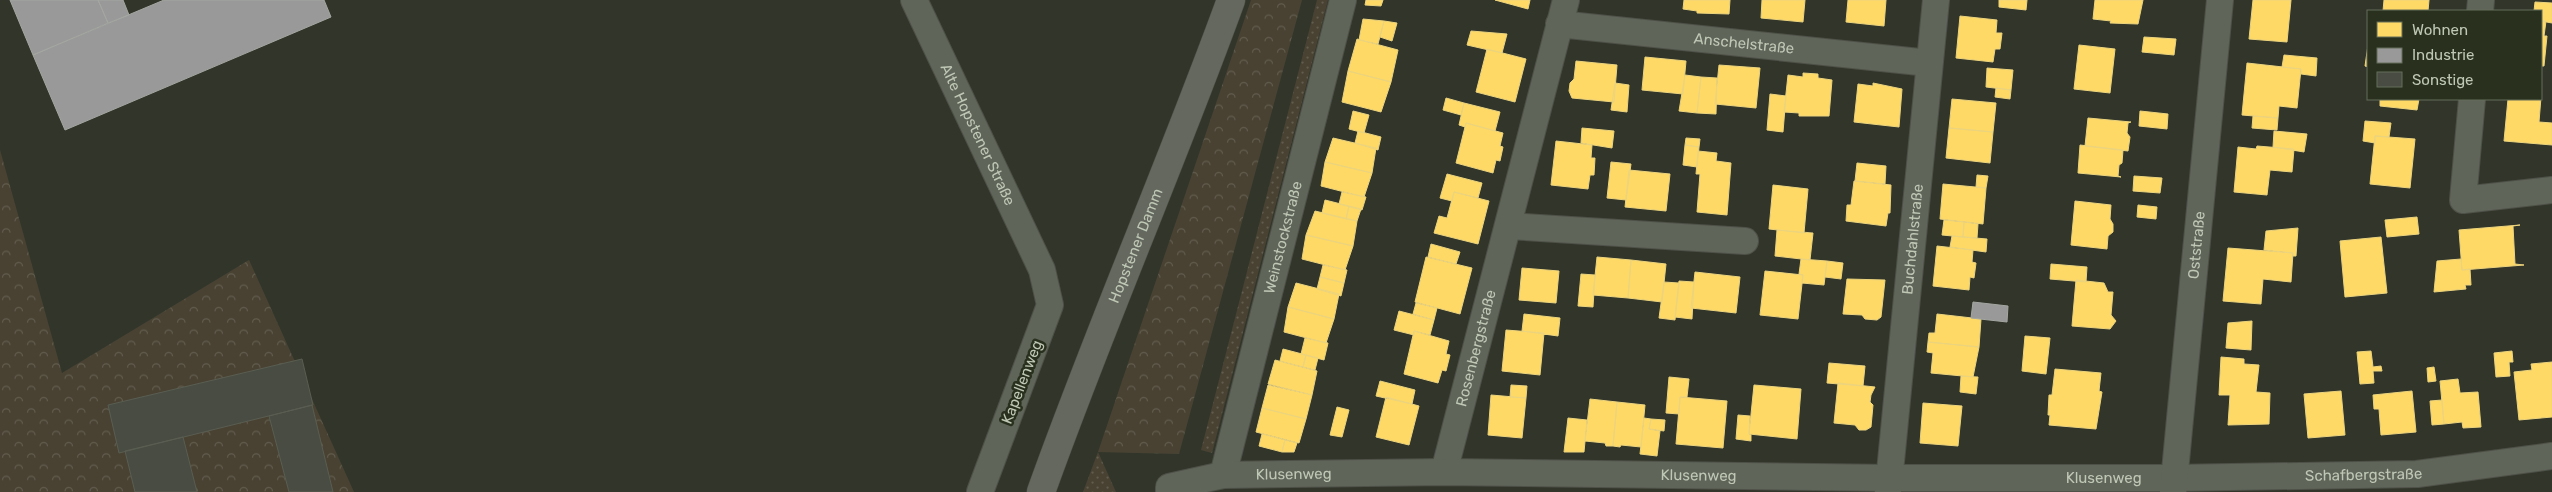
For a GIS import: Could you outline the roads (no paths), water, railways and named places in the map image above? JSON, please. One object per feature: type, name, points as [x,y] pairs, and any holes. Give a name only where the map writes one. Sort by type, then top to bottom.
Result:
[{"type":"main road","name":"Hopstener Damm","points":[[1040,492],[1072,404],[1198,93],[1231,0]]},
{"type":"street","name":"Alte Hopstener Straße","points":[[914,0],[1042,270]]},
{"type":"street","name":"Weinstockstraße","points":[[1224,475],[1343,0]]},
{"type":"street","name":"Buchdahlstraße","points":[[1888,485],[1936,0]]},
{"type":"street","name":"Oststraße","points":[[2173,485],[2220,0]]},
{"type":"street","name":"Anschelstraße","points":[[1563,12],[1929,63]]},
{"type":"street","name":"Rosenbergstraße","points":[[1444,472],[1563,12]]},
{"type":"street","points":[[2472,100],[2462,200],[2552,190]]},
{"type":"street","points":[[1509,226],[1745,241]]},
{"type":"street","name":"Kapellenweg","points":[[980,492],[1050,305],[1042,270]]},
{"type":"street","name":"Schafbergstraße","points":[[2173,485],[2417,474],[2552,456]]},
{"type":"street","name":"Klusenweg","points":[[1169,492],[1169,487],[1224,475],[1444,472],[1888,485],[2173,485]]}]
